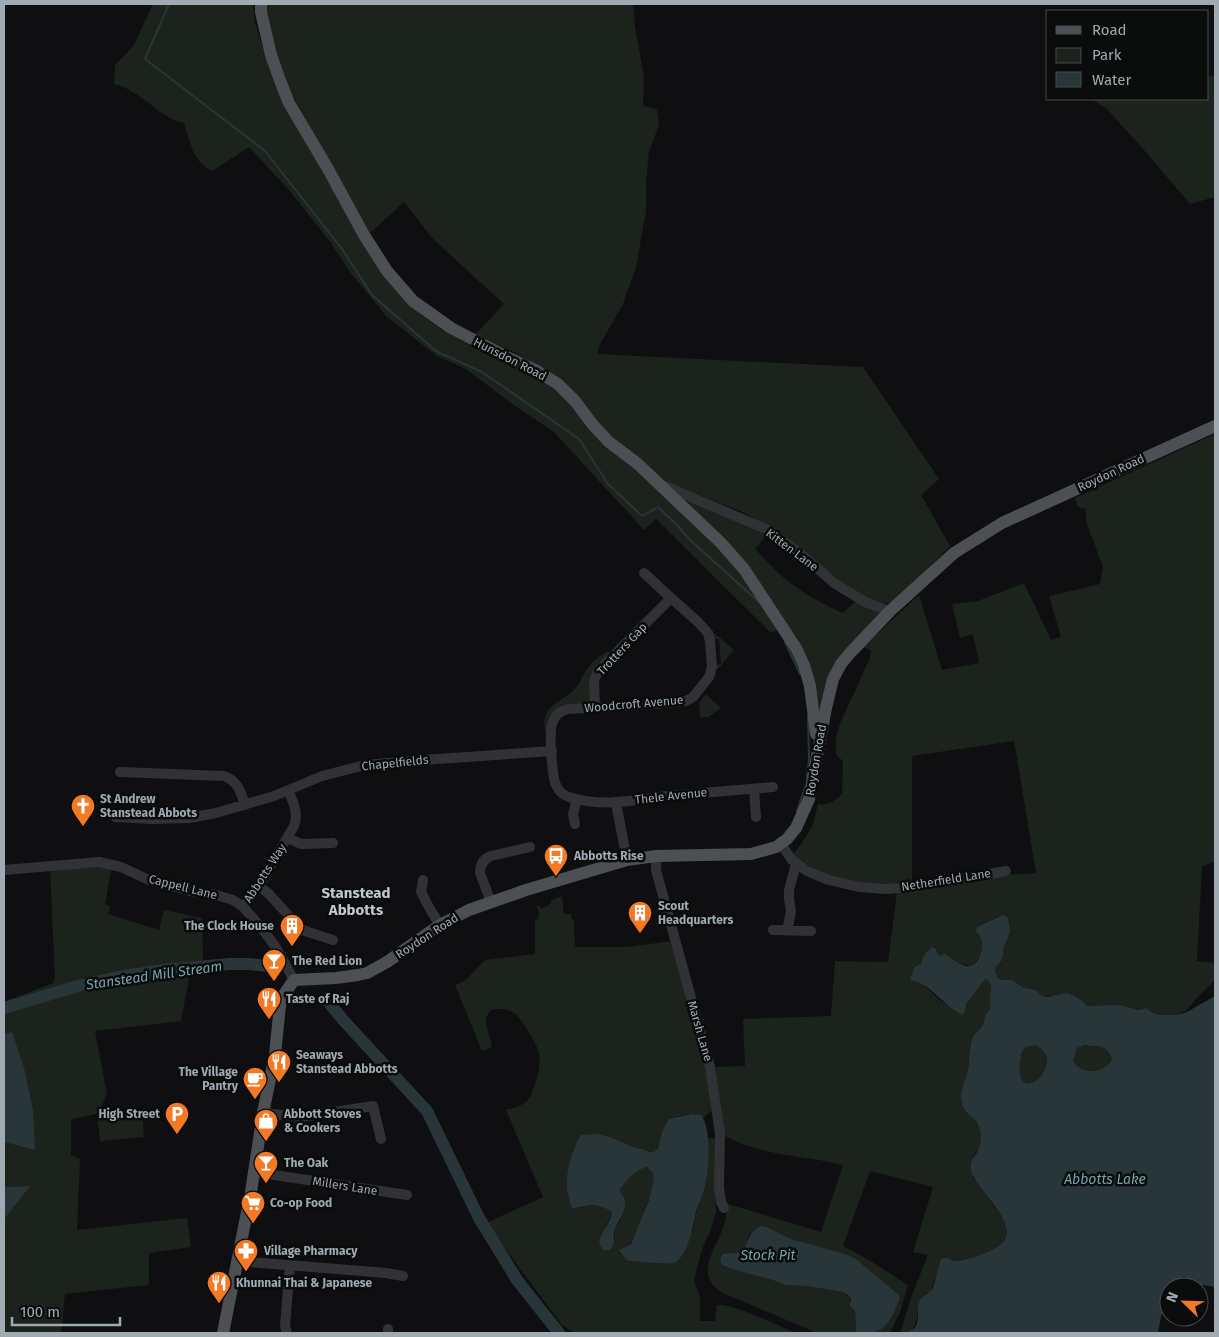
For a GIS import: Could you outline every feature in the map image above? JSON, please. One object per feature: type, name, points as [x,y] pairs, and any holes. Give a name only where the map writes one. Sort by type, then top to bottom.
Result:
[{"type":"main road","name":"Hunsdon Road","points":[[261,4],[261,12],[271,54],[289,103],[364,235],[387,271],[413,301],[451,328],[511,359],[537,370],[558,384],[575,401],[609,442],[638,464],[721,543],[744,569],[796,648],[804,665],[810,686],[815,715],[816,736],[819,744]]},
{"type":"main road","name":"Roydon Road","points":[[294,980],[358,976],[367,973],[387,962],[440,925],[469,910],[627,860],[656,856],[751,854],[770,850],[782,844],[796,828],[806,810],[812,789],[831,685],[837,671],[851,652],[890,611],[954,553],[1002,523],[1215,426]]},
{"type":"main road","points":[[223,1333],[238,1261],[263,1113],[275,1055],[281,1000],[294,980]]},
{"type":"street","name":"Kitten Lane","points":[[660,485],[768,530],[801,554],[834,583],[865,602],[890,611]]},
{"type":"street","name":"Woodcroft Avenue","points":[[616,803],[599,803],[565,796],[556,787],[551,728],[554,720],[559,714],[568,709],[686,701],[693,697],[704,685],[711,674],[712,667],[708,633],[644,573]]},
{"type":"street","name":"Trotters Gap","points":[[595,708],[594,681],[598,671],[670,598]]},
{"type":"street","name":"Chapelfields","points":[[115,817],[189,818],[216,813],[288,790],[322,776],[365,765],[552,751]]},
{"type":"street","points":[[120,772],[224,776],[236,783],[245,805]]},
{"type":"street","name":"Thele Avenue","points":[[627,860],[616,803],[773,787]]},
{"type":"street","points":[[754,789],[756,817]]},
{"type":"street","name":"Abbotts Way","points":[[243,907],[259,886],[294,826],[296,808],[288,790]]},
{"type":"street","points":[[575,824],[573,814],[577,799]]},
{"type":"street","name":"Abbotts Way","points":[[288,838],[301,844],[333,843]]},
{"type":"street","name":"Netherfield Lane","points":[[782,844],[788,856],[807,871],[845,885],[874,889],[912,887],[1006,871]]},
{"type":"street","points":[[491,902],[480,873],[482,862],[490,856],[530,847]]},
{"type":"street","name":"Marsh Lane","points":[[656,856],[656,870],[710,1067],[720,1133],[719,1187],[721,1202],[724,1208]]},
{"type":"street","name":"Cappell Lane","points":[[4,870],[99,862],[121,867],[149,880],[233,900],[243,907],[260,926],[275,946],[294,980]]},
{"type":"street","points":[[787,930],[791,911],[789,890],[796,864]]},
{"type":"street","points":[[423,880],[421,892],[440,925]]},
{"type":"street","points":[[259,886],[302,929],[334,940]]},
{"type":"street","points":[[773,930],[811,931]]},
{"type":"street","points":[[263,1113],[302,1118],[373,1106],[381,1139]]},
{"type":"street","name":"Millers Lane","points":[[254,1172],[407,1195]]},
{"type":"street","points":[[238,1261],[403,1276]]},
{"type":"street","points":[[287,1333],[285,1326],[290,1266]]},
{"type":"green space","points":[[153,4],[253,4],[255,23],[272,75],[419,313],[442,330],[546,382],[562,394],[742,572],[777,630],[771,633],[656,519],[644,530],[554,432],[515,406],[466,369],[437,356],[386,316],[350,272],[331,243],[289,190],[249,147],[212,171],[196,157],[184,123],[172,119],[138,95],[114,84],[115,65],[134,45]]},
{"type":"green space","points":[[265,4],[633,4],[644,77],[643,106],[657,109],[659,125],[649,152],[646,211],[636,267],[623,304],[599,346],[598,354],[863,367],[939,479],[921,495],[950,546],[895,602],[886,603],[868,599],[848,589],[774,530],[745,513],[666,482],[655,475],[602,430],[577,395],[565,382],[514,352],[475,335],[504,304],[433,239],[404,202],[368,235],[291,92],[274,48]]},
{"type":"green space","points":[[1215,75],[1215,197],[1190,204],[1106,108],[1093,100],[1209,100],[1209,76]]},
{"type":"green space","points":[[1215,434],[1215,861],[1202,867],[1197,961],[1215,963],[1215,980],[1186,1011],[1171,1015],[1159,1015],[1146,1009],[1138,1010],[1120,1005],[1092,1007],[1052,996],[1042,996],[1032,989],[1022,987],[1013,980],[998,978],[995,971],[996,967],[1002,960],[1004,947],[1010,932],[1008,917],[1003,915],[977,927],[982,950],[979,958],[971,966],[959,963],[947,955],[938,955],[935,947],[926,952],[924,959],[918,966],[916,981],[925,986],[944,1003],[965,1006],[985,979],[991,982],[991,1006],[986,1014],[983,1026],[970,1046],[967,1075],[961,1094],[961,1103],[965,1112],[972,1116],[979,1125],[981,1140],[980,1146],[973,1157],[973,1177],[1003,1218],[1006,1225],[1006,1237],[1001,1244],[989,1252],[976,1257],[951,1261],[934,1280],[931,1291],[921,1299],[913,1329],[906,1333],[900,1333],[912,1295],[928,1255],[913,1252],[933,1187],[870,1171],[843,1246],[908,1285],[900,1312],[890,1333],[871,1333],[883,1328],[888,1322],[900,1298],[898,1294],[856,1259],[791,1239],[767,1227],[762,1226],[749,1235],[744,1250],[728,1253],[770,1279],[786,1285],[807,1286],[843,1292],[849,1298],[855,1311],[856,1333],[817,1333],[723,1293],[713,1285],[708,1276],[708,1266],[724,1226],[725,1203],[821,1232],[843,1165],[753,1148],[725,1136],[715,1067],[745,1066],[743,1019],[831,1016],[835,961],[888,962],[897,892],[1006,875],[1036,873],[1011,722],[1014,741],[912,756],[912,881],[877,885],[857,883],[816,870],[799,860],[794,854],[812,828],[818,804],[828,804],[842,794],[843,761],[836,755],[836,739],[839,726],[869,660],[871,652],[863,647],[919,595],[942,670],[979,663],[973,634],[960,638],[952,604],[978,601],[1024,583],[1051,640],[1061,637],[1049,596],[1100,584],[1103,567],[1086,522],[1086,509],[1078,507],[1075,498]]},
{"type":"green space","points":[[675,493],[767,535],[755,549],[777,572],[816,600],[843,613],[856,601],[885,611],[854,642],[820,720],[815,683],[809,660],[797,638],[773,606]]},
{"type":"green space","points":[[714,633],[734,650],[717,670],[716,665],[721,664],[719,639],[714,639]]},
{"type":"green space","points":[[608,651],[610,654],[588,705],[567,707],[547,736],[544,722],[548,710],[572,692],[591,664]]},
{"type":"green space","points":[[706,694],[721,708],[708,717],[700,717],[699,703]]},
{"type":"green space","points":[[96,867],[111,870],[105,904],[110,906],[108,914],[159,930],[164,910],[202,918],[203,959],[189,978],[181,1021],[95,1031],[107,1094],[98,1114],[142,1111],[144,1137],[100,1141],[97,1114],[71,1119],[71,1155],[80,1159],[77,1230],[187,1218],[191,1247],[149,1253],[149,1285],[65,1294],[61,1333],[4,1333],[4,1219],[29,1186],[4,1187],[4,1142],[35,1150],[12,1032],[4,1034],[4,1002],[53,983],[55,978],[50,869]]},
{"type":"green space","points":[[562,896],[564,914],[571,914],[572,920],[574,919],[575,947],[626,947],[673,941],[708,1078],[713,1106],[711,1111],[703,1118],[694,1114],[676,1117],[658,1149],[653,1152],[636,1148],[612,1138],[574,1147],[567,1184],[572,1209],[596,1205],[612,1212],[605,1226],[614,1241],[615,1229],[621,1219],[623,1195],[620,1189],[637,1170],[641,1168],[650,1169],[654,1173],[654,1178],[644,1213],[630,1244],[620,1250],[628,1261],[667,1264],[693,1229],[707,1176],[708,1138],[717,1138],[716,1212],[702,1249],[694,1280],[700,1297],[700,1321],[715,1321],[717,1305],[724,1305],[744,1311],[796,1333],[575,1333],[562,1325],[486,1223],[543,1197],[506,1110],[519,1106],[529,1098],[538,1074],[540,1056],[535,1043],[521,1020],[509,1010],[503,1009],[494,1009],[488,1014],[486,1023],[492,1046],[482,1051],[455,985],[466,980],[485,960],[535,954],[535,920],[539,919],[538,916],[540,915],[537,906],[539,905],[541,909],[551,904],[550,901]]},
{"type":"green space","points":[[1036,1045],[1047,1056],[1046,1065],[1038,1079],[1028,1083],[1022,1080],[1021,1077],[1021,1055],[1025,1048]]},
{"type":"green space","points":[[1085,1045],[1105,1048],[1112,1059],[1109,1064],[1104,1068],[1093,1071],[1081,1069],[1077,1066],[1073,1061],[1077,1048]]},
{"type":"water","name":"Abbotts Lake","points":[[1003,915],[1008,917],[1010,932],[1004,947],[1002,960],[996,967],[995,971],[998,978],[1013,980],[1022,987],[1036,990],[1042,996],[1048,997],[1067,993],[1075,996],[1088,1006],[1120,1005],[1138,1010],[1146,1008],[1159,1015],[1176,1015],[1185,1013],[1215,996],[1215,1287],[1209,1286],[1209,1277],[1159,1277],[1158,1333],[906,1333],[917,1324],[919,1302],[933,1288],[941,1259],[948,1258],[953,1261],[976,1257],[986,1253],[997,1247],[1005,1239],[1007,1230],[1004,1220],[975,1179],[971,1170],[981,1138],[977,1122],[963,1108],[961,1096],[968,1070],[972,1040],[983,1025],[985,1015],[990,1008],[991,985],[985,979],[966,1004],[963,1015],[950,1007],[931,990],[918,982],[910,980],[914,968],[921,963],[926,952],[933,947],[940,956],[945,954],[966,966],[977,962],[981,954],[982,942],[976,931],[977,927]],"holes":[[[1036,1045],[1047,1056],[1045,1069],[1038,1079],[1031,1083],[1025,1082],[1021,1077],[1021,1055],[1025,1048]],[[1085,1045],[1105,1048],[1112,1059],[1104,1068],[1093,1071],[1081,1069],[1073,1061],[1077,1048]]]},
{"type":"water","points":[[12,1032],[24,1068],[33,1110],[35,1150],[4,1142],[4,1034]]},
{"type":"water","points":[[691,1114],[701,1115],[704,1121],[709,1151],[704,1190],[683,1254],[674,1263],[659,1263],[628,1261],[619,1250],[631,1244],[649,1200],[654,1179],[653,1173],[647,1167],[635,1173],[620,1189],[625,1201],[624,1210],[614,1231],[614,1242],[611,1249],[603,1250],[599,1243],[612,1212],[592,1205],[572,1209],[568,1194],[567,1179],[569,1166],[575,1146],[581,1135],[598,1134],[653,1152],[658,1149],[662,1132],[669,1119]]},
{"type":"water","points":[[30,1186],[5,1218],[4,1219],[4,1187]]},
{"type":"water","name":"Stock Pit","points":[[761,1226],[791,1239],[845,1254],[856,1259],[898,1294],[900,1298],[886,1326],[871,1333],[856,1333],[855,1311],[850,1306],[851,1299],[843,1292],[807,1286],[786,1285],[722,1265],[721,1257],[723,1254],[744,1250],[752,1233]]},
{"type":"waterway","points":[[169,4],[145,59],[265,151],[342,249],[372,295],[436,351],[482,372],[579,439],[608,484],[642,516],[658,507],[689,539],[759,602]]},
{"type":"waterway","points":[[785,642],[800,674]]},
{"type":"waterway","points":[[807,777],[809,759],[808,717]]},
{"type":"waterway","points":[[797,811],[805,787]]},
{"type":"waterway","name":"Stanstead Mill Stream","points":[[4,1008],[78,986],[118,977],[164,970],[230,964],[277,967]]},
{"type":"waterway","points":[[326,999],[427,1111],[479,1218],[517,1280],[559,1333]]},
{"type":"place","name":"St Andrew Stanstead Abbots","points":[[83,827]]},
{"type":"place","name":"Abbotts Rise","points":[[556,877]]},
{"type":"place","name":"Scout Headquarters","points":[[640,934]]},
{"type":"place","name":"The Clock House","points":[[292,947]]},
{"type":"place","name":"The Red Lion","points":[[274,982]]},
{"type":"place","name":"Taste of Raj","points":[[269,1020]]},
{"type":"place","name":"Seaways Stanstead Abbotts","points":[[279,1083]]},
{"type":"place","name":"The Village Pantry","points":[[255,1100]]},
{"type":"place","name":"High Street","points":[[177,1135]]},
{"type":"place","name":"Abbott Stoves & Cookers","points":[[266,1142]]},
{"type":"place","name":"The Oak","points":[[266,1184]]},
{"type":"place","name":"Co-op Food","points":[[253,1224]]},
{"type":"place","name":"Village Pharmacy","points":[[246,1272]]},
{"type":"place","name":"Khunnai Thai & Japanese","points":[[219,1304]]},
{"type":"district","name":"Stanstead Abbotts","points":[[356,902]]}]
